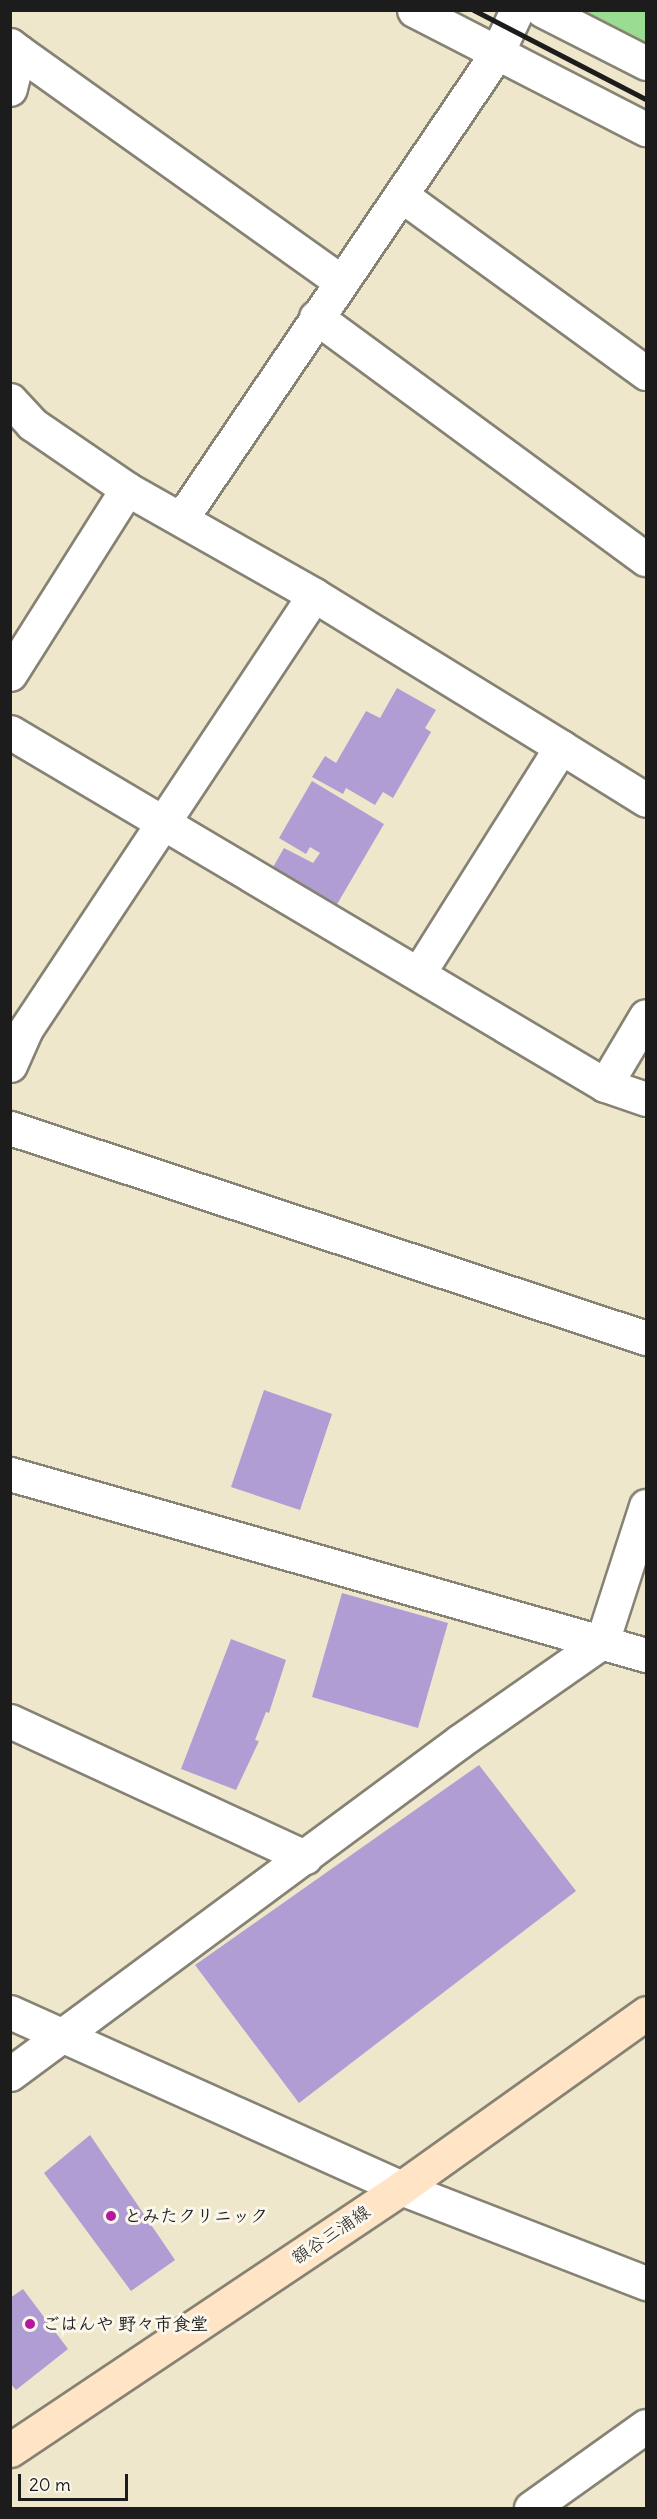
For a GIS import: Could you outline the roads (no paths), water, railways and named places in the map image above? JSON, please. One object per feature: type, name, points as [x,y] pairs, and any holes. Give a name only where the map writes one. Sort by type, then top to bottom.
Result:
[{"type":"main road","name":"額谷三浦線","points":[[10,2450],[401,2188],[646,2013]]},
{"type":"street","points":[[414,10],[646,129]]},
{"type":"street","points":[[181,519],[340,281],[497,53],[517,10]]},
{"type":"street","points":[[542,10],[646,63]]},
{"type":"street","points":[[10,89],[15,49],[340,281]]},
{"type":"street","points":[[401,195],[646,373]]},
{"type":"street","points":[[316,317],[646,559]]},
{"type":"street","points":[[10,400],[32,424],[127,489],[314,595],[646,800]]},
{"type":"street","points":[[10,674],[127,489]]},
{"type":"street","points":[[10,1065],[26,1029],[166,824],[314,595]]},
{"type":"street","points":[[10,732],[605,1085],[646,1099]]},
{"type":"street","points":[[418,974],[561,747]]},
{"type":"street","points":[[605,1085],[646,1016]]},
{"type":"street","points":[[10,1128],[646,1338]]},
{"type":"street","points":[[10,1474],[646,1654]]},
{"type":"street","points":[[10,2074],[602,1642],[646,1506]]},
{"type":"street","points":[[10,1721],[305,1857]]},
{"type":"street","points":[[10,2012],[401,2188],[646,2283]]},
{"type":"street","points":[[531,2508],[646,2426]]},
{"type":"railway","points":[[474,10],[646,99]]},
{"type":"place","name":"とみたクリニック","points":[[111,2216]]},
{"type":"place","name":"ごはんや 野々市食堂","points":[[30,2324]]}]
